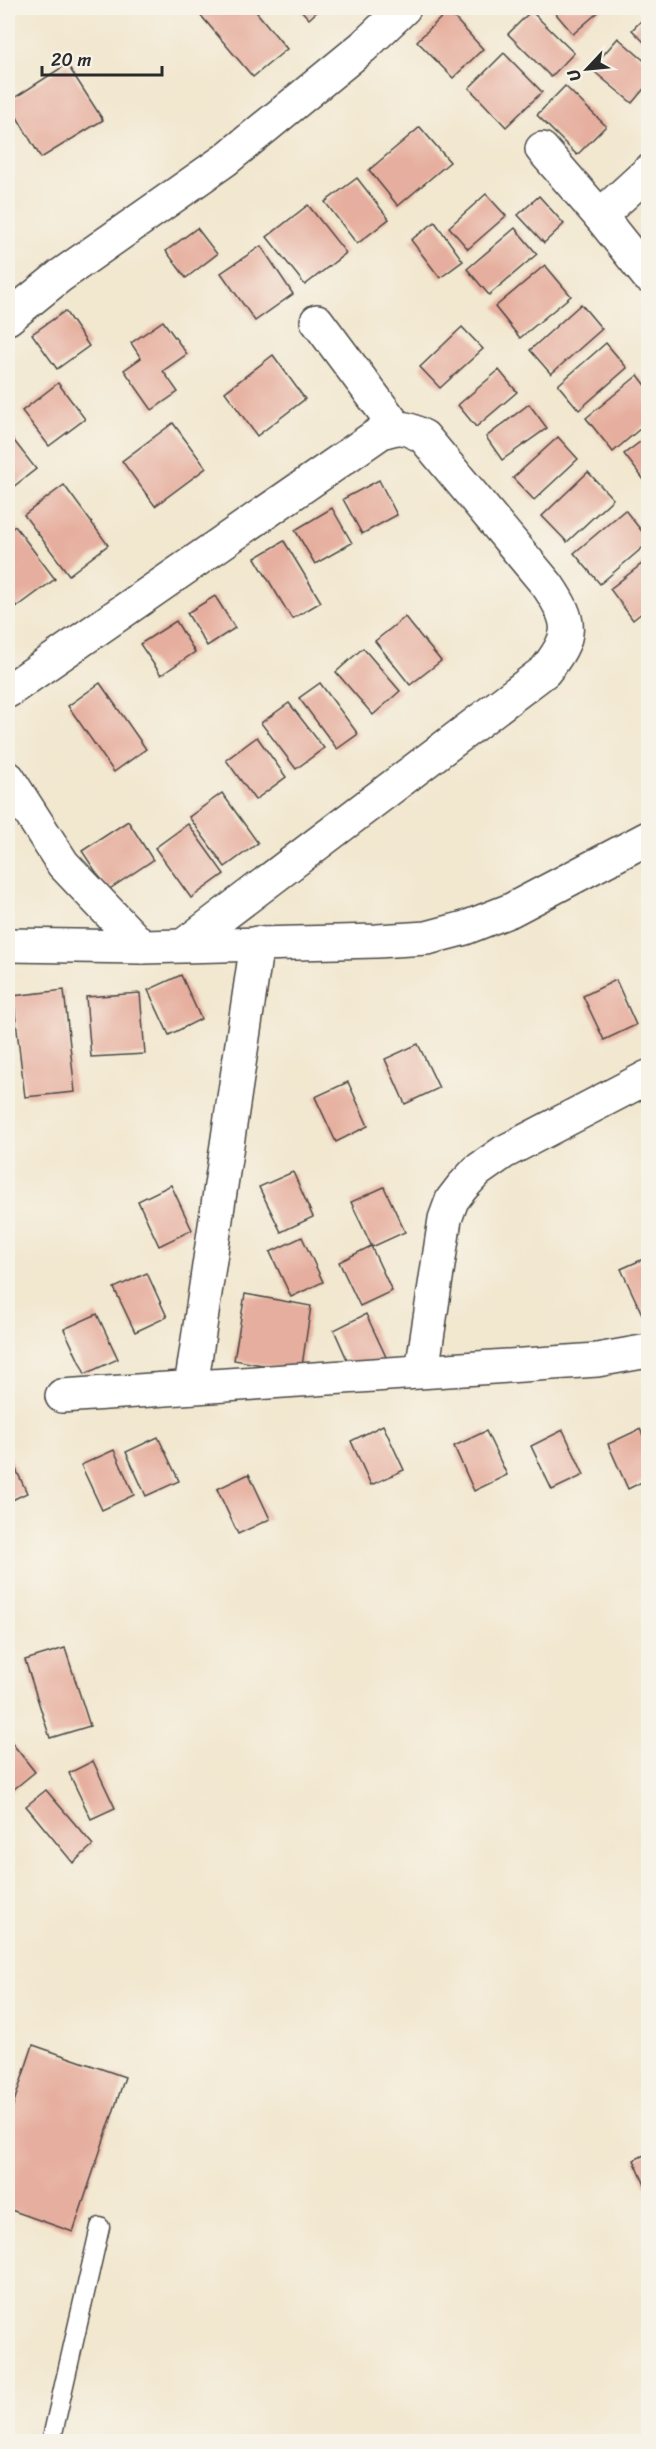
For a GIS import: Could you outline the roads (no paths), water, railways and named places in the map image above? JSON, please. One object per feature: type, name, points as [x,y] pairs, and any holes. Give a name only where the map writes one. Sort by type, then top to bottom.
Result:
[{"type":"street","points":[[8,318],[60,276],[225,160],[363,47],[404,8]]},
{"type":"street","points":[[542,149],[648,276]]},
{"type":"street","points":[[600,216],[647,172]]},
{"type":"street","points":[[317,321],[396,427]]},
{"type":"street","points":[[8,691],[380,433],[396,427],[410,429],[424,437],[548,586],[562,608],[568,628],[561,651],[545,671],[184,945]]},
{"type":"street","points":[[8,778],[63,864],[142,947]]},
{"type":"street","points":[[8,945],[142,947],[417,938],[465,928],[511,910],[648,838]]},
{"type":"street","points":[[191,1387],[257,943]]},
{"type":"street","points":[[422,1371],[445,1219],[452,1200],[462,1186],[477,1171],[504,1152],[648,1077]]},
{"type":"street","points":[[62,1396],[597,1360],[648,1351]]},
{"type":"lane","points":[[51,2442],[100,2227]]}]
